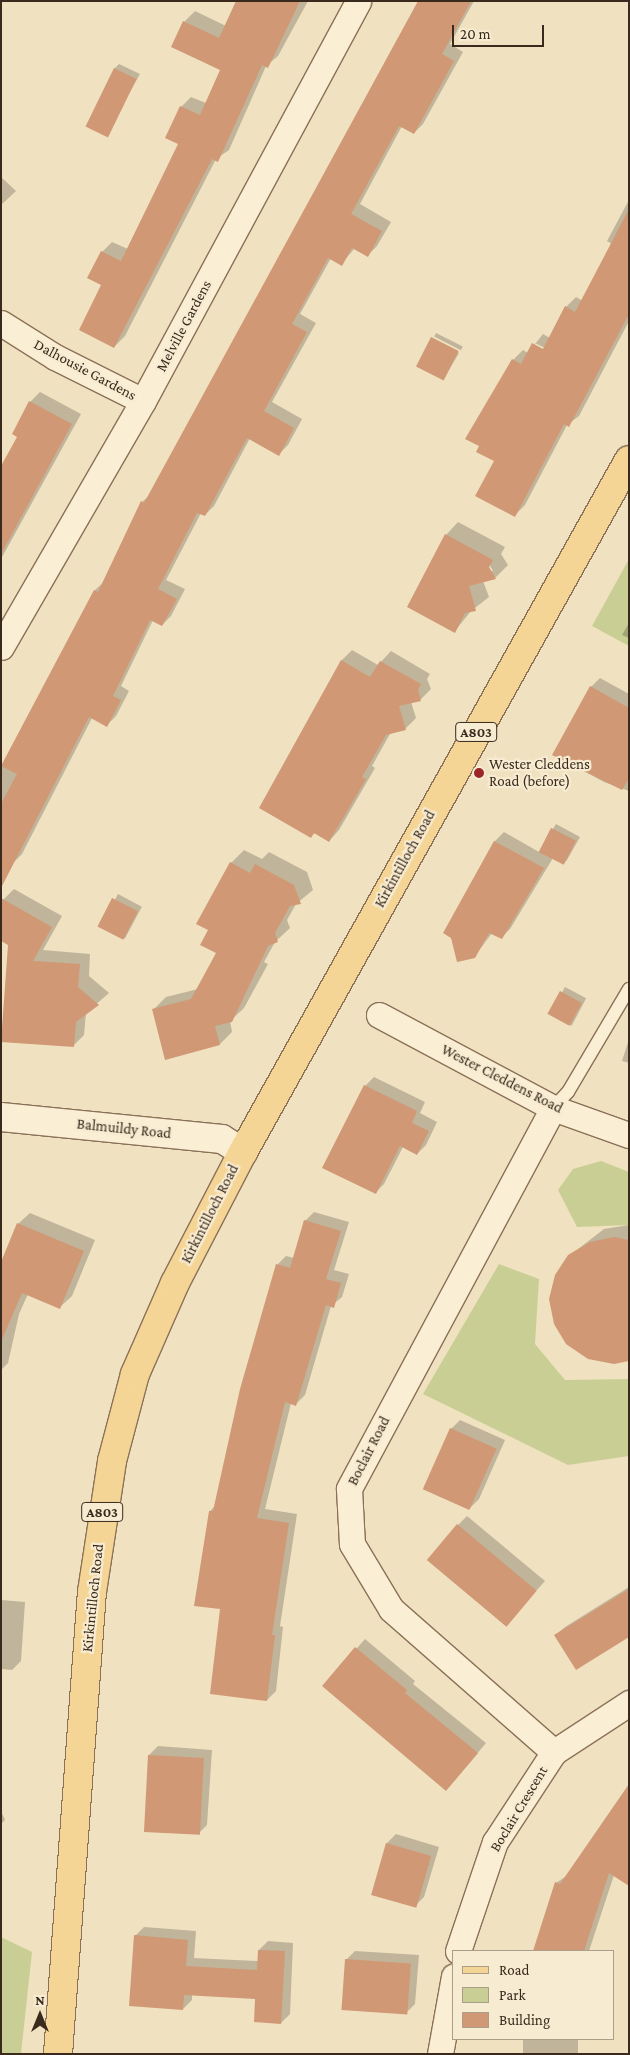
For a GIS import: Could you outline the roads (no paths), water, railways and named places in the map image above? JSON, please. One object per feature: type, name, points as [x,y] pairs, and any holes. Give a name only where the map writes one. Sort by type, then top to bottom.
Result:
[{"type":"main road","name":"Kirkintilloch Road","points":[[58,2054],[84,1677],[96,1565],[112,1461],[135,1374],[175,1283],[243,1152],[626,472]]},
{"type":"street","name":"Melville Gardens","points":[[1,647],[144,401],[358,1]]},
{"type":"street","name":"Dalhousie Gardens","points":[[1,323],[54,357],[144,401]]},
{"type":"street","name":"Wester Cleddens Road","points":[[379,1016],[553,1108],[629,1135]]},
{"type":"street","name":"Boclair Road","points":[[553,1108],[349,1489],[352,1544],[391,1609],[554,1752]]},
{"type":"street","name":"Balmuildy Road","points":[[1,1117],[222,1139],[243,1152]]},
{"type":"street","name":"Boclair Crescent","points":[[458,1950],[495,1842],[554,1752],[629,1703]]},
{"type":"street","points":[[440,2054],[452,1987]]},
{"type":"lane","points":[[553,1108],[568,1092],[629,988]]},
{"type":"place","name":"Wester Cleddens Road (before)","points":[[479,773]]}]
